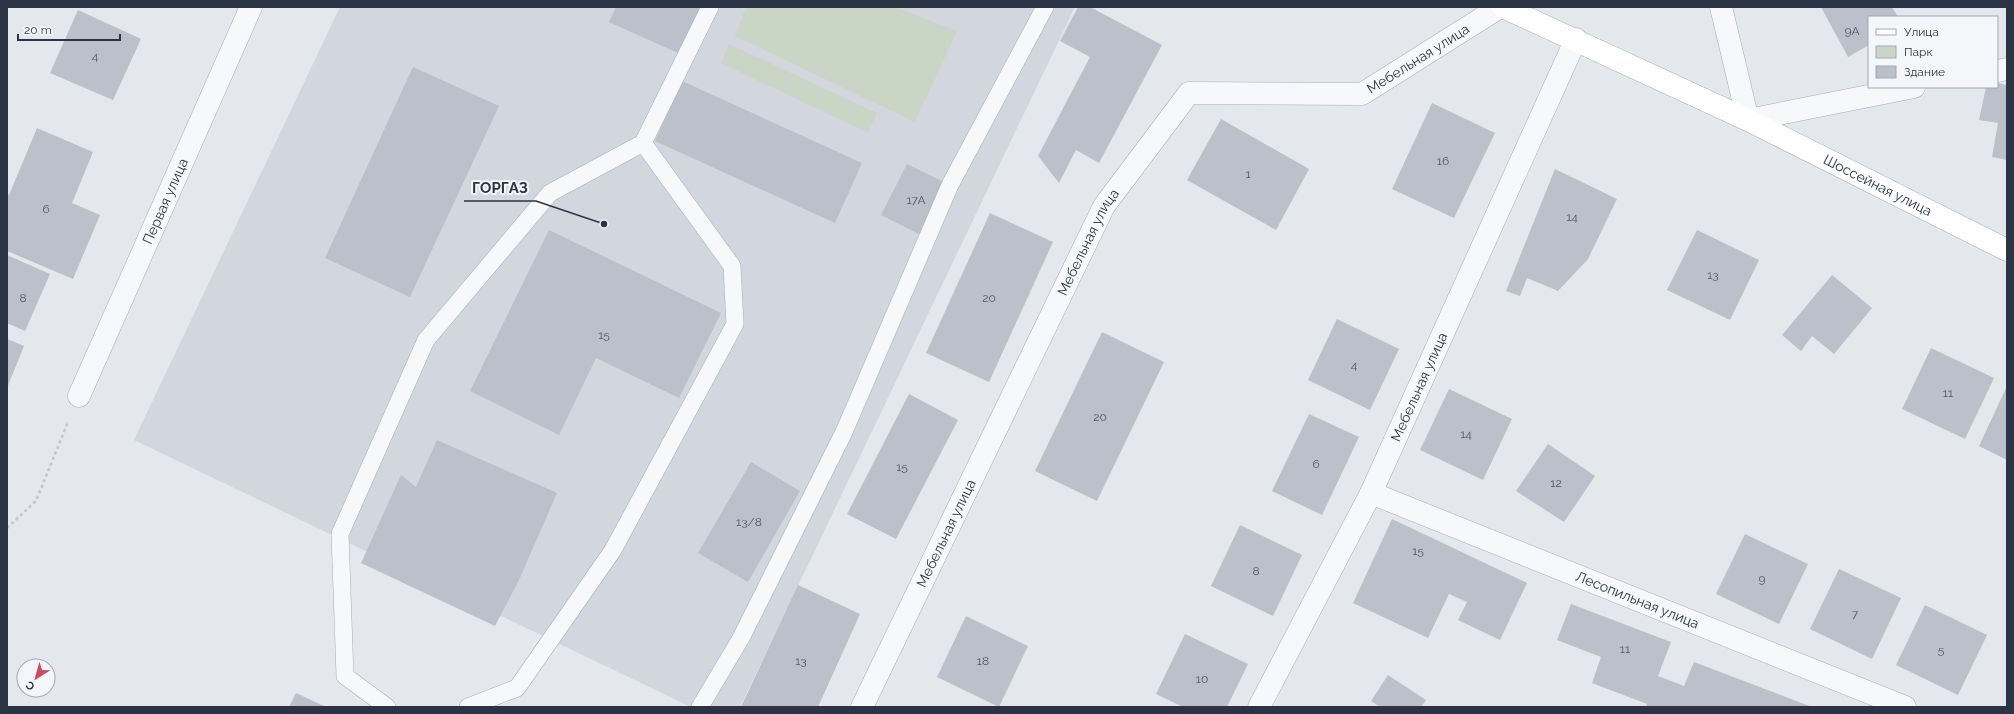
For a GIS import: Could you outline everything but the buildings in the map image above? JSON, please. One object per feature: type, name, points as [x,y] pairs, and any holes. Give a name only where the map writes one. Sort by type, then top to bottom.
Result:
[{"type":"main road","name":"Шоссейная улица","points":[[1503,7],[1576,39],[1748,120],[2007,250]]},
{"type":"street","name":"Первая улица","points":[[79,396],[251,7]]},
{"type":"street","name":"Мебельная улица","points":[[862,707],[1104,206],[1189,93],[1362,94],[1500,7]]},
{"type":"street","points":[[1721,7],[1748,120],[1909,88]]},
{"type":"street","name":"Мебельная улица","points":[[1259,707],[1371,493],[1576,39]]},
{"type":"street","name":"Лесопильная улица","points":[[1371,493],[1905,707]]},
{"type":"lane","points":[[387,707],[346,676],[340,534],[426,340],[550,193],[643,143],[710,7]]},
{"type":"lane","points":[[700,707],[741,638],[844,432],[950,185],[1045,7]]},
{"type":"lane","points":[[468,707],[517,688],[613,550],[735,324],[732,266],[643,143]]},
{"type":"path","points":[[7,528],[36,501],[79,396]]},
{"type":"shaded area","points":[[340,7],[1075,7],[740,707],[691,707],[134,440]]},
{"type":"green space","points":[[746,7],[894,7],[957,31],[915,122],[735,36]]},
{"type":"green space","points":[[729,44],[877,113],[868,133],[721,63]]},
{"type":"place","name":"ГОРГАЗ","points":[[604,224]]}]
